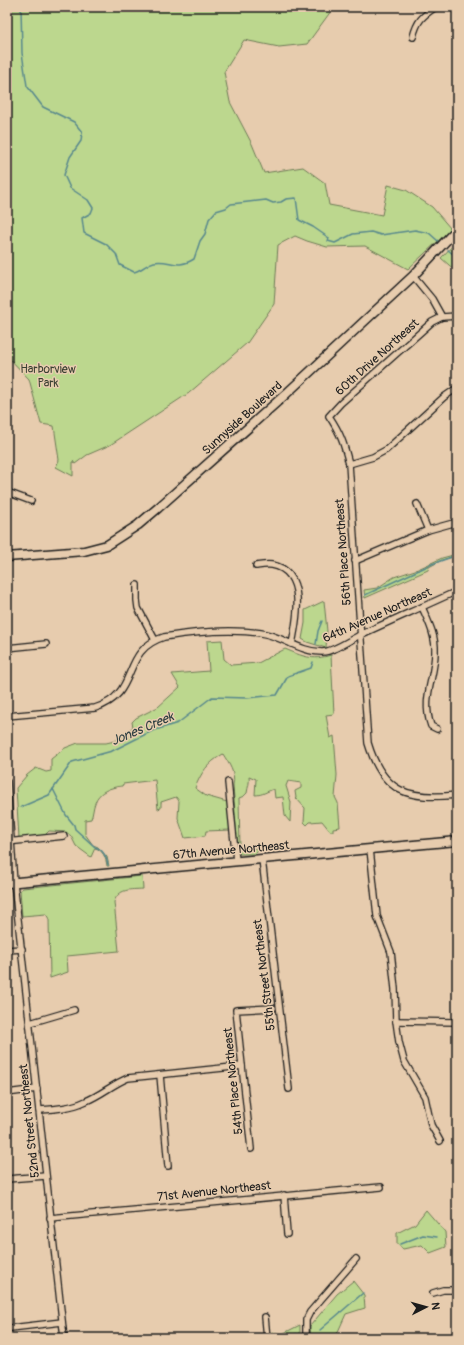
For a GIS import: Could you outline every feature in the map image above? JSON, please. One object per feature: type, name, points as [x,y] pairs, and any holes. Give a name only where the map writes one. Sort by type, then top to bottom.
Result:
[{"type":"street","points":[[413,37],[416,26],[424,15],[436,7]]},
{"type":"street","name":"Sunnyside Boulevard","points":[[7,557],[84,551],[107,545],[138,525],[286,394],[413,276],[457,229]]},
{"type":"street","points":[[413,276],[432,299],[442,317]]},
{"type":"street","name":"60th Drive Northeast","points":[[329,416],[341,403],[432,322],[442,317],[457,316]]},
{"type":"street","points":[[349,464],[373,457],[386,450],[444,397],[457,388]]},
{"type":"street","name":"56th Place Northeast","points":[[329,416],[338,429],[344,444],[349,464],[359,635],[368,743],[375,763],[388,781],[398,789],[419,796],[436,797],[457,795]]},
{"type":"street","points":[[7,492],[31,501]]},
{"type":"street","points":[[418,504],[428,530]]},
{"type":"street","points":[[355,561],[428,530],[457,522]]},
{"type":"street","points":[[256,566],[274,565],[282,568],[294,581],[298,603],[297,621],[292,644]]},
{"type":"street","points":[[7,716],[95,708],[104,705],[118,694],[123,688],[136,658],[147,645],[154,640],[138,608],[137,585]]},
{"type":"street","name":"64th Avenue Northeast","points":[[154,640],[173,636],[231,632],[261,633],[311,651],[322,652],[328,651],[359,635],[457,590]]},
{"type":"street","points":[[422,607],[430,626],[436,650],[427,700],[429,721],[431,726],[437,729]]},
{"type":"street","points":[[7,648],[46,644]]},
{"type":"street","name":"52nd Street Northeast","points":[[7,782],[10,883],[22,948],[64,1338]]},
{"type":"street","points":[[228,782],[236,861]]},
{"type":"street","points":[[9,842],[64,836]]},
{"type":"street","name":"67th Avenue Northeast","points":[[10,883],[457,841]]},
{"type":"street","points":[[370,849],[377,916],[391,952],[399,1042],[404,1061],[422,1090],[426,1100],[430,1125],[440,1141]]},
{"type":"street","name":"55th Street Northeast","points":[[262,859],[289,1089]]},
{"type":"street","points":[[7,950],[22,948]]},
{"type":"street","name":"54th Place Northeast","points":[[251,1149],[236,1010],[273,1008]]},
{"type":"street","points":[[30,1023],[74,1010]]},
{"type":"street","points":[[396,1021],[457,1022]]},
{"type":"street","points":[[39,1110],[65,1107],[85,1102],[128,1078],[242,1066]]},
{"type":"street","points":[[160,1075],[168,1166]]},
{"type":"street","points":[[7,1093],[37,1090]]},
{"type":"street","points":[[7,1179],[46,1176]]},
{"type":"street","name":"71st Avenue Northeast","points":[[50,1218],[380,1187]]},
{"type":"street","points":[[284,1196],[287,1234]]},
{"type":"street","points":[[306,1338],[306,1320],[310,1312],[356,1259]]},
{"type":"street","points":[[433,1293],[443,1290],[457,1290]]},
{"type":"street","points":[[265,1317],[267,1338]]},
{"type":"street","points":[[7,1329],[62,1322]]},
{"type":"green space","name":"Harborview Park","points":[[7,7],[334,7],[307,44],[279,47],[244,40],[224,72],[230,102],[252,144],[264,173],[303,167],[325,183],[329,205],[382,215],[388,185],[406,190],[432,207],[451,229],[408,269],[365,246],[327,247],[295,236],[278,245],[274,304],[247,343],[189,393],[110,445],[87,455],[75,464],[73,461],[73,476],[56,467],[59,460],[54,426],[41,424],[29,379],[7,356]]},
{"type":"green space","points":[[457,241],[457,272],[441,258]]},
{"type":"green space","points":[[457,554],[457,556],[442,560],[429,567],[428,570],[365,598],[364,590],[377,588],[394,577],[418,569],[442,558]]},
{"type":"green space","points":[[324,601],[327,631],[326,648],[302,639],[305,623],[305,610]]},
{"type":"green space","points":[[222,640],[224,659],[231,665],[258,663],[285,649],[302,656],[313,658],[331,655],[334,714],[326,715],[330,738],[334,736],[337,775],[335,797],[338,803],[340,827],[333,828],[333,831],[330,831],[322,821],[310,822],[307,825],[304,822],[305,808],[296,798],[295,791],[301,788],[301,783],[288,781],[286,786],[291,802],[290,822],[285,816],[283,797],[275,798],[274,789],[263,794],[255,795],[256,779],[249,776],[247,793],[239,798],[240,849],[258,848],[258,851],[255,854],[238,854],[233,785],[234,776],[223,754],[206,768],[195,788],[206,796],[227,802],[230,830],[206,831],[205,836],[185,838],[178,818],[179,801],[176,797],[161,802],[161,808],[158,809],[155,780],[123,784],[122,786],[106,790],[99,795],[94,805],[91,819],[85,820],[85,834],[93,845],[98,847],[107,857],[109,866],[107,866],[102,852],[95,848],[91,857],[76,846],[71,836],[66,832],[49,831],[45,835],[19,838],[16,788],[27,775],[36,768],[46,772],[51,771],[51,759],[65,748],[78,743],[106,743],[115,741],[133,727],[132,722],[136,718],[158,707],[180,687],[172,674],[209,671],[207,641]]},
{"type":"green space","points":[[142,876],[143,889],[122,892],[116,897],[114,902],[119,951],[67,956],[68,972],[50,978],[49,919],[46,914],[22,916],[20,890],[23,888]]},
{"type":"green space","points":[[426,1210],[445,1232],[446,1247],[430,1253],[422,1245],[403,1249],[397,1244],[397,1233],[415,1224]]},
{"type":"green space","points":[[353,1281],[364,1295],[365,1308],[346,1314],[334,1338],[311,1338],[310,1326],[337,1294]]},
{"type":"green space","points":[[300,1325],[300,1338],[272,1338],[272,1332],[282,1334]]},
{"type":"waterway","name":"Jones Creek","points":[[21,7],[22,53],[27,86],[43,107],[74,122],[82,132],[81,141],[70,157],[64,175],[70,188],[88,200],[93,208],[91,213],[82,218],[84,233],[106,244],[116,254],[120,265],[134,272],[154,262],[160,261],[178,264],[188,262],[194,259],[200,241],[205,234],[209,219],[216,211],[226,208],[231,204],[266,200],[273,203],[296,198],[299,220],[313,227],[329,238],[328,241],[335,243],[353,234],[371,232],[381,235],[415,230],[429,233],[438,241]]},
{"type":"waterway","name":"Jones Creek","points":[[448,250],[453,254],[457,254]]},
{"type":"waterway","name":"Jones Creek","points":[[365,595],[432,564],[457,555]]},
{"type":"waterway","name":"Jones Creek","points":[[316,644],[318,631],[322,621]]},
{"type":"waterway","name":"Jones Creek","points":[[21,807],[49,795],[72,762],[112,751],[152,731],[178,723],[212,697],[247,698],[277,695],[288,676],[311,668],[313,662]]},
{"type":"waterway","points":[[53,789],[75,829],[102,852],[106,857],[108,865]]},
{"type":"waterway","points":[[400,1244],[423,1235],[437,1237]]},
{"type":"waterway","points":[[320,1330],[363,1293]]},
{"type":"waterway","points":[[282,1338],[297,1334]]}]
